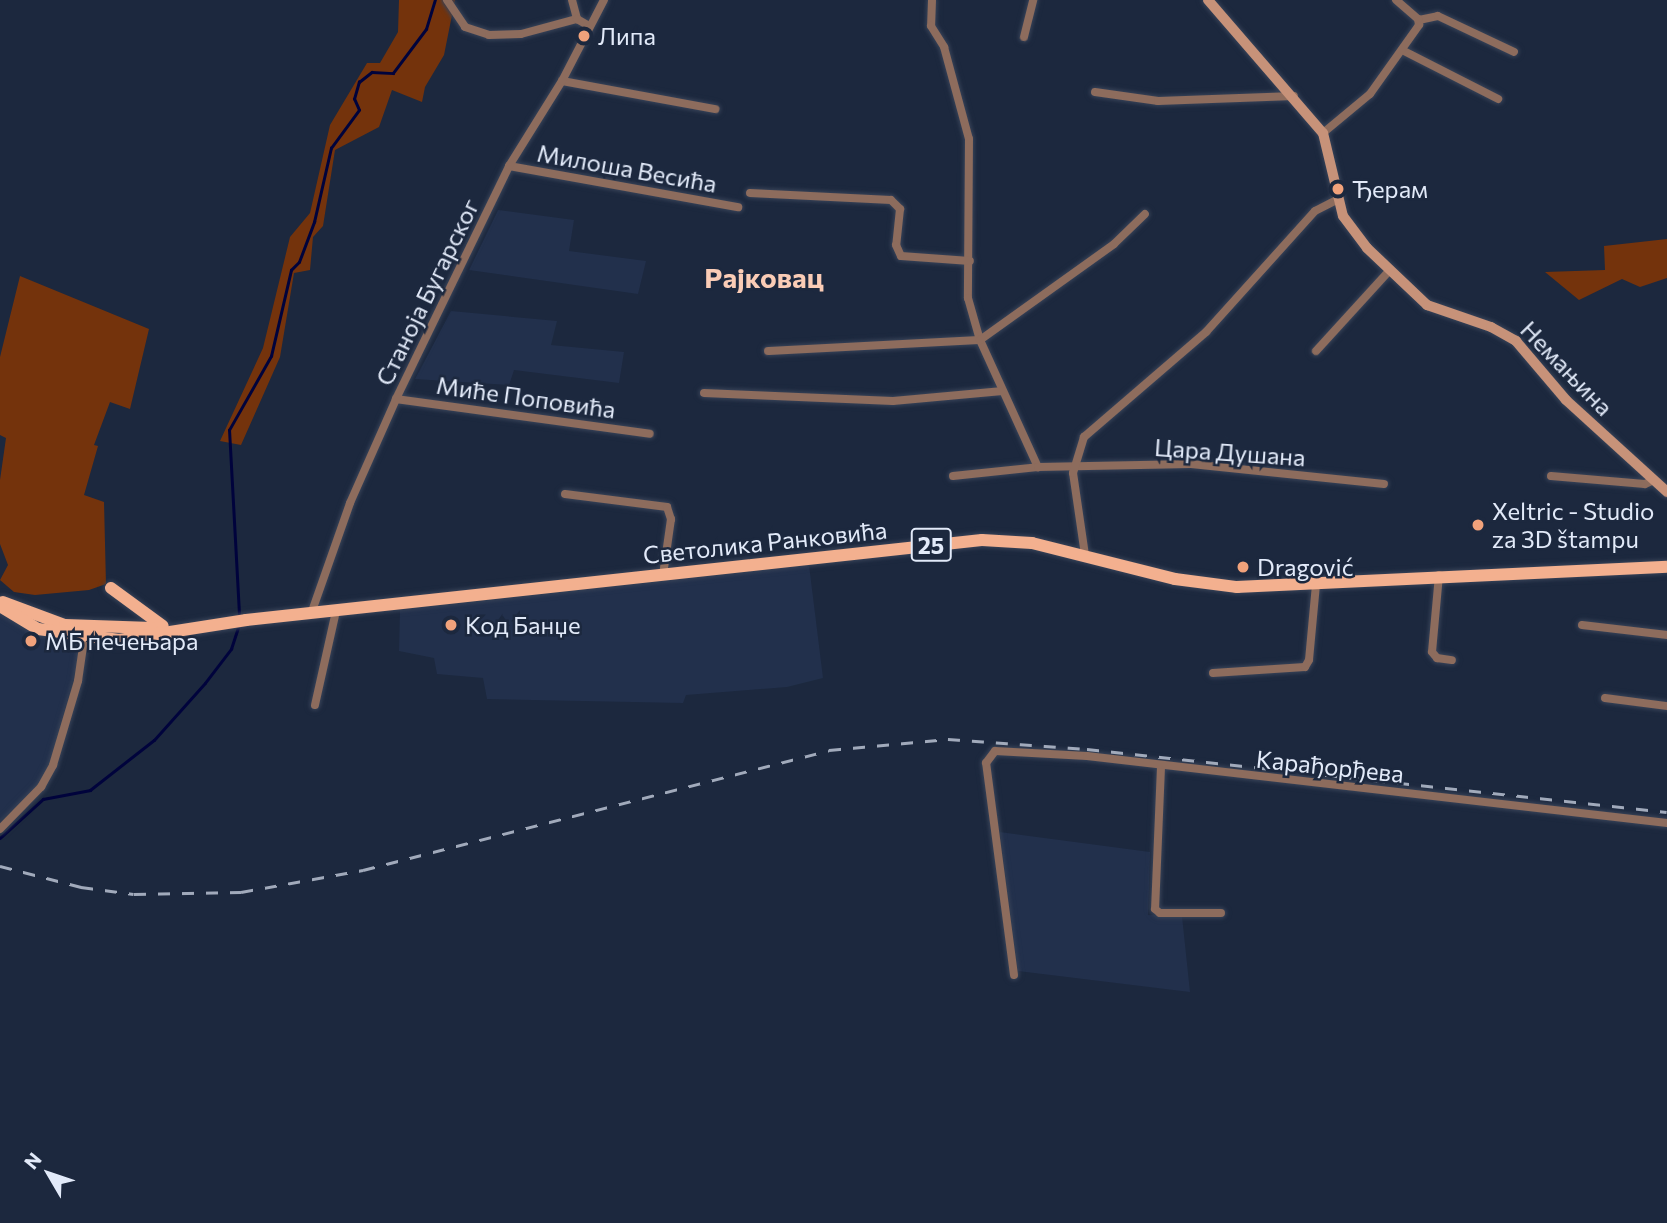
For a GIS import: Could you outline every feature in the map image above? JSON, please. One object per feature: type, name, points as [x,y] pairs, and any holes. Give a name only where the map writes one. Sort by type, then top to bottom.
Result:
[{"type":"main road","name":"Светолика Ранковића","points":[[0,606],[38,629],[89,637],[135,638],[169,628],[982,540],[1032,543],[1204,584],[1316,584],[1439,575],[1667,567]]},
{"type":"main road","points":[[111,588],[169,628]]},
{"type":"main road","name":"Светолика Ранковића","points":[[0,600],[89,637]]},
{"type":"street","points":[[447,0],[465,27],[489,35],[521,34],[577,19]]},
{"type":"street","points":[[572,0],[577,19],[589,26]]},
{"type":"street","name":"Станоја Бугарског","points":[[311,614],[350,503],[396,399],[509,166],[562,81],[604,0]]},
{"type":"street","points":[[932,0],[931,26],[944,47],[965,120],[971,181],[968,298],[980,340],[1038,467]]},
{"type":"street","points":[[1024,37],[1033,0]]},
{"type":"street","name":"Немањина","points":[[1208,0],[1323,132],[1337,200],[1349,226],[1389,271],[1427,305],[1491,327],[1516,341],[1566,400],[1667,492]]},
{"type":"street","points":[[1396,0],[1419,20]]},
{"type":"street","points":[[1323,132],[1364,101],[1402,50],[1419,20],[1438,16],[1514,52]]},
{"type":"street","points":[[1402,50],[1499,99]]},
{"type":"street","points":[[562,81],[715,108]]},
{"type":"street","points":[[1095,92],[1158,102],[1294,96]]},
{"type":"street","name":"Милоша Весића","points":[[509,166],[738,207]]},
{"type":"street","points":[[750,193],[891,200],[900,209],[896,245],[901,256],[970,261]]},
{"type":"street","points":[[1085,555],[1073,466],[1077,450],[1091,429],[1206,332],[1315,211],[1337,200]]},
{"type":"street","points":[[768,351],[980,340],[1114,244],[1145,214]]},
{"type":"street","points":[[1317,351],[1389,271]]},
{"type":"street","points":[[704,393],[880,401],[1003,391]]},
{"type":"street","name":"Миће Поповића","points":[[396,399],[650,433]]},
{"type":"street","name":"Цара Душана","points":[[953,476],[1038,467],[1191,464],[1384,484]]},
{"type":"street","points":[[1551,476],[1645,484],[1654,480]]},
{"type":"street","points":[[565,494],[667,507],[671,519],[663,575]]},
{"type":"street","points":[[1439,575],[1432,652],[1437,658],[1452,660]]},
{"type":"street","points":[[1213,673],[1305,667],[1310,660],[1316,584]]},
{"type":"street","points":[[315,705],[335,611]]},
{"type":"street","points":[[1582,625],[1667,635]]},
{"type":"street","points":[[0,829],[50,771],[89,637]]},
{"type":"street","points":[[1605,698],[1667,706]]},
{"type":"street","name":"Карађорђева","points":[[1014,975],[986,763],[990,754],[1055,753],[1667,823]]},
{"type":"street","points":[[1161,767],[1154,909],[1160,913],[1221,912]]},
{"type":"shaded area","points":[[399,0],[455,0],[444,55],[425,87],[422,102],[392,90],[379,127],[335,150],[323,226],[313,237],[310,270],[294,273],[280,357],[241,445],[220,441],[263,348],[290,237],[310,213],[330,125],[367,63],[380,63],[398,32]]},
{"type":"shaded area","points":[[498,210],[574,220],[569,251],[646,261],[638,294],[469,270]]},
{"type":"shaded area","points":[[1667,239],[1667,278],[1640,287],[1622,279],[1579,300],[1545,272],[1605,270],[1604,246]]},
{"type":"shaded area","points":[[20,276],[149,329],[130,409],[110,402],[94,445],[98,446],[84,495],[104,502],[106,584],[89,590],[35,595],[14,592],[0,580],[8,565],[0,544],[0,480],[6,438],[0,435],[0,357]]},
{"type":"shaded area","points":[[451,311],[557,321],[551,345],[624,352],[619,383],[514,370],[509,385],[415,379]]},
{"type":"shaded area","points":[[809,565],[823,678],[787,687],[686,695],[683,703],[487,699],[483,678],[437,674],[434,658],[399,651],[400,610]]},
{"type":"shaded area","points":[[0,614],[36,633],[82,646],[48,770],[40,785],[0,821]]},
{"type":"shaded area","points":[[1000,832],[1150,852],[1148,915],[1182,916],[1190,992],[1018,971]]},
{"type":"waterway","points":[[239,614],[229,430],[271,356],[291,270],[299,262],[314,222],[331,148],[359,110],[354,99],[359,82],[372,72],[393,73],[426,29],[435,0]]},
{"type":"waterway","points":[[0,838],[43,799],[90,790],[154,740],[205,683],[231,649],[238,628]]},
{"type":"railway","points":[[0,866],[81,887],[134,894],[241,892],[363,870],[829,750],[948,739],[1087,749],[1667,812]]},
{"type":"place","name":"Липа","points":[[584,36]]},
{"type":"place","name":"Ђерам","points":[[1338,189]]},
{"type":"place","name":"Xeltric - Studio za 3D štampu","points":[[1478,525]]},
{"type":"place","name":"Dragović","points":[[1243,567]]},
{"type":"place","name":"Код Банџе","points":[[451,625]]},
{"type":"place","name":"МБ печењара","points":[[31,641]]},
{"type":"district","name":"Рајковац","points":[[764,277]]}]
